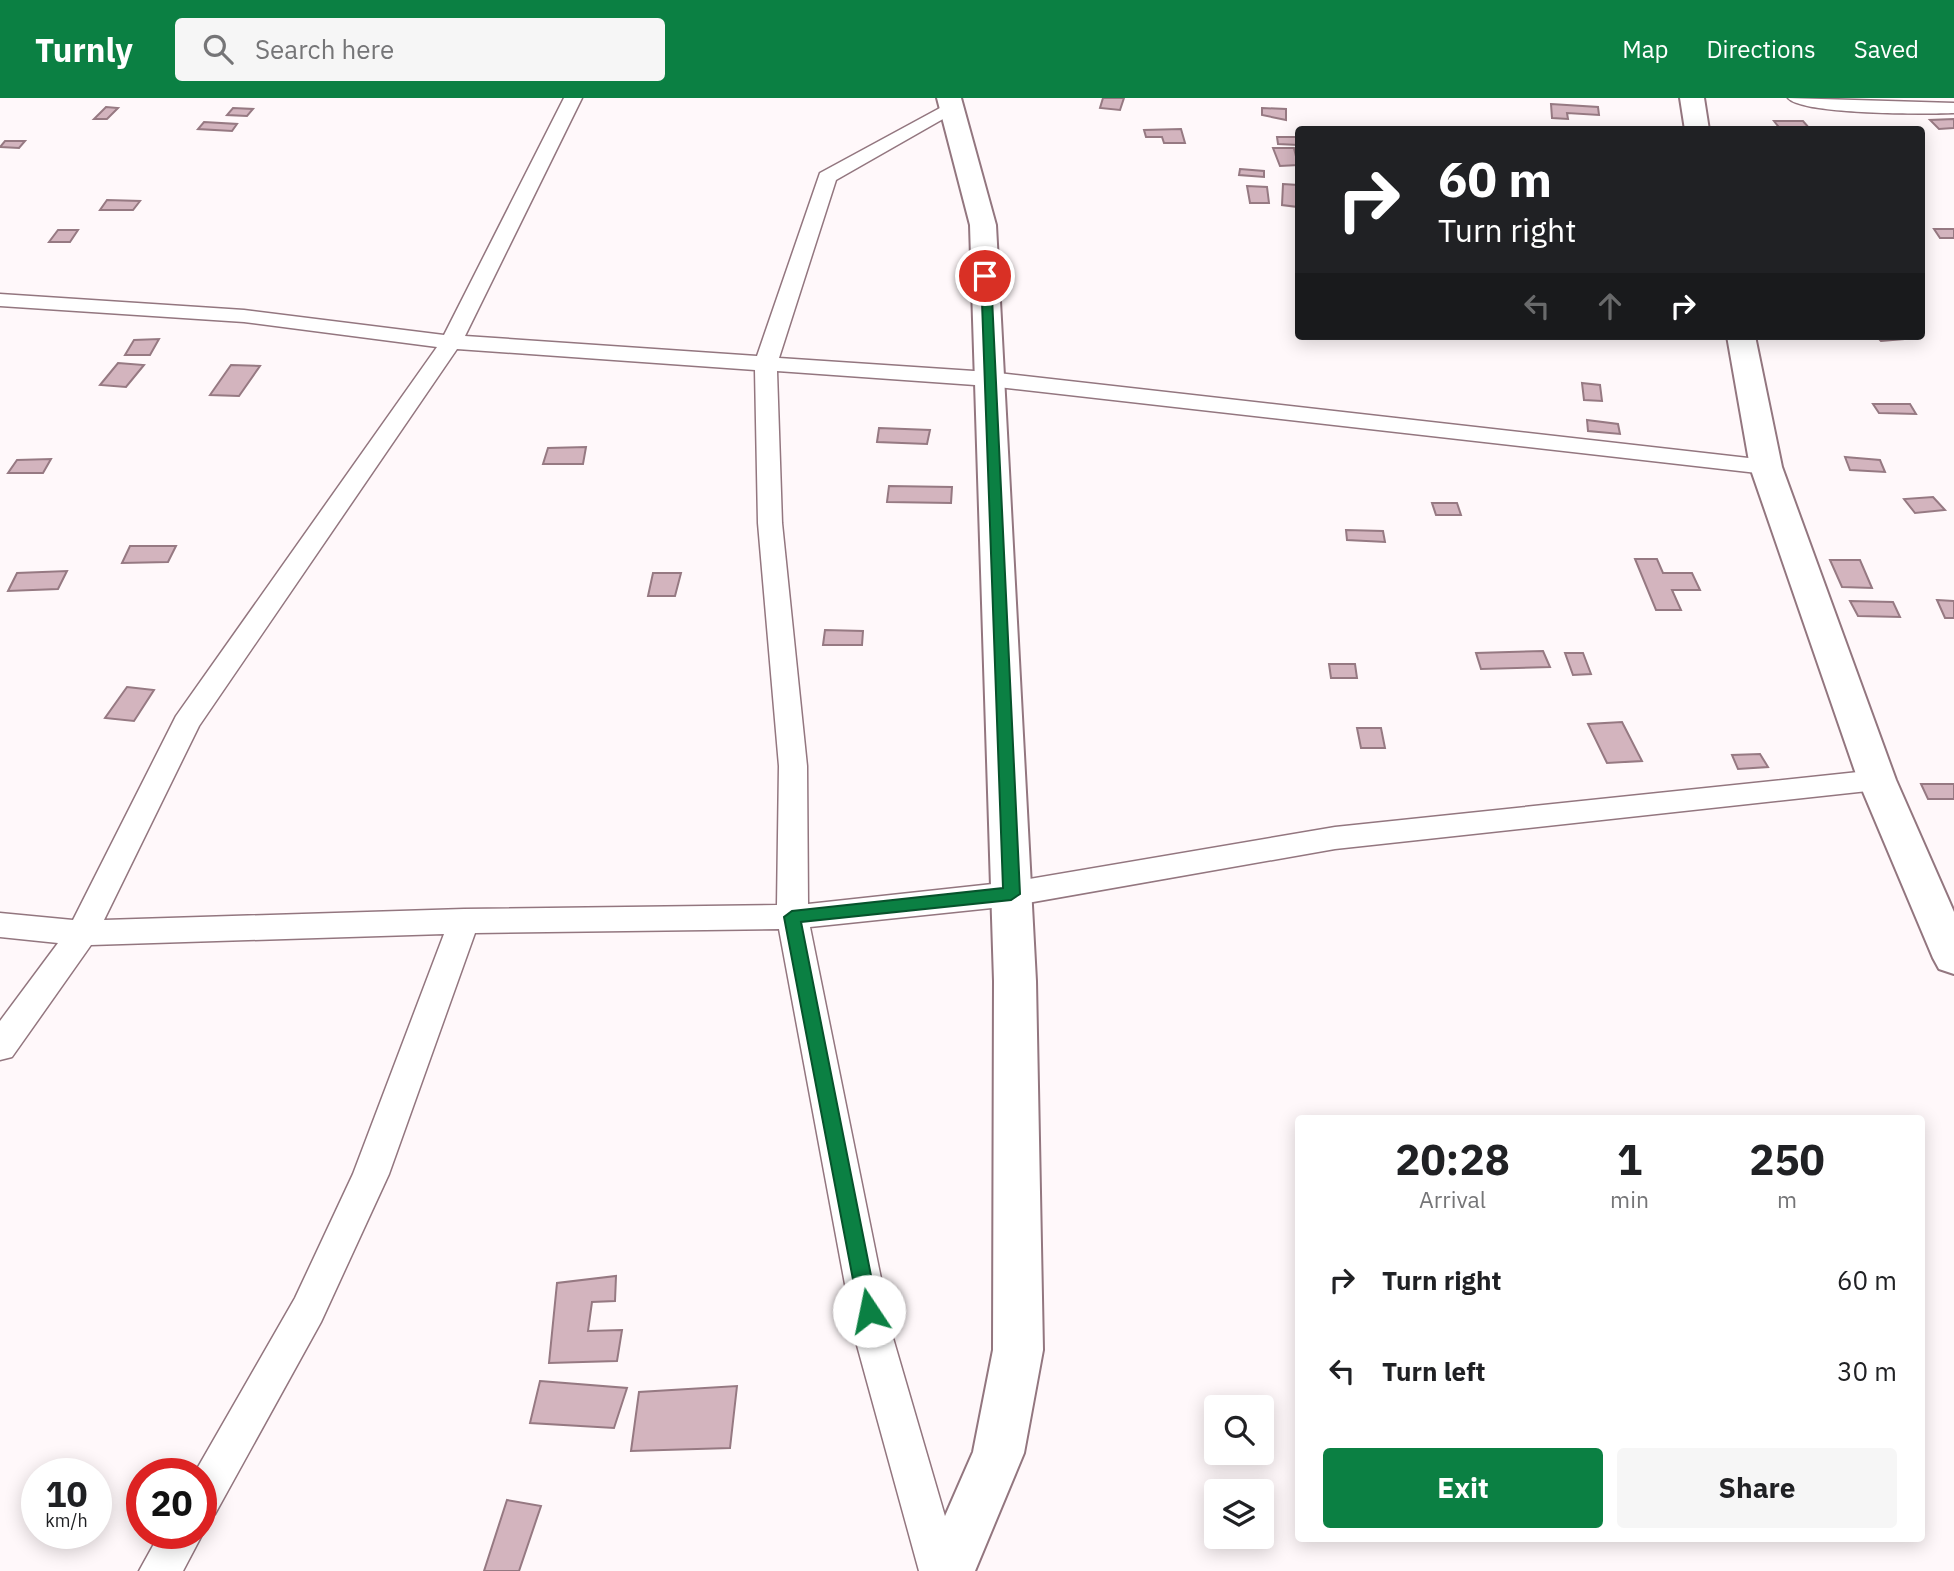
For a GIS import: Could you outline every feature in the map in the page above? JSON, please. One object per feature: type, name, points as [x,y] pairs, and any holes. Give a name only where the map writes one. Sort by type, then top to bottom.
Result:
[{"type":"street","points":[[1692,98],[1696,126]]},
{"type":"street","points":[[948,1571],[998,1453],[1018,1350],[1015,982],[983,225],[950,103]]},
{"type":"street","points":[[1742,340],[1766,467],[1877,780],[1954,958]]},
{"type":"lane","points":[[0,1047],[82,933],[186,723],[451,342],[573,98]]},
{"type":"lane","points":[[1797,98],[1829,104],[1907,109],[1954,108]]},
{"type":"lane","points":[[940,1571],[874,1338],[792,917],[793,766],[770,523],[766,364],[827,177],[950,103]]},
{"type":"lane","points":[[0,300],[244,316],[451,342],[989,379],[1766,467]]},
{"type":"lane","points":[[0,925],[82,933],[464,921],[792,917],[1011,894],[1335,838],[1877,780]]},
{"type":"lane","points":[[217,1472],[308,1310],[371,1174],[464,921]]},
{"type":"lane","points":[[160,1571],[173,1549]]},
{"type":"building","points":[[1103,98],[1124,98],[1120,110],[1100,108]]},
{"type":"building","points":[[1551,104],[1598,107],[1599,115],[1567,113],[1568,119],[1552,118]]},
{"type":"building","points":[[106,107],[118,108],[107,119],[94,119]]},
{"type":"building","points":[[233,108],[253,109],[247,116],[227,115]]},
{"type":"building","points":[[1262,108],[1286,109],[1286,120],[1262,115]]},
{"type":"building","points":[[1954,119],[1954,128],[1939,129],[1930,120]]},
{"type":"building","points":[[1774,121],[1803,121],[1807,126],[1778,126]]},
{"type":"building","points":[[204,122],[237,124],[232,131],[198,129]]},
{"type":"building","points":[[1181,129],[1185,143],[1164,143],[1162,137],[1146,137],[1144,130]]},
{"type":"building","points":[[1277,137],[1295,137],[1295,145],[1278,144]]},
{"type":"building","points":[[5,141],[25,141],[19,148],[0,147]]},
{"type":"building","points":[[1273,148],[1294,148],[1295,165],[1280,166]]},
{"type":"building","points":[[1240,169],[1264,171],[1264,177],[1239,175]]},
{"type":"building","points":[[1283,184],[1295,185],[1295,207],[1282,205]]},
{"type":"building","points":[[1247,186],[1267,187],[1269,203],[1250,203]]},
{"type":"building","points":[[107,200],[140,201],[133,210],[100,210]]},
{"type":"building","points":[[1934,229],[1954,229],[1954,238],[1940,238]]},
{"type":"building","points":[[58,230],[78,230],[70,242],[49,242]]},
{"type":"building","points":[[159,339],[150,355],[125,355],[134,340]]},
{"type":"building","points":[[118,363],[144,365],[126,387],[100,385]]},
{"type":"building","points":[[231,365],[260,366],[239,396],[210,395]]},
{"type":"building","points":[[1582,383],[1600,385],[1602,401],[1584,400]]},
{"type":"building","points":[[1873,404],[1910,404],[1916,414],[1879,413]]},
{"type":"building","points":[[1587,420],[1618,424],[1620,434],[1588,431]]},
{"type":"building","points":[[879,428],[930,430],[927,444],[877,442]]},
{"type":"building","points":[[586,447],[583,464],[543,464],[548,448]]},
{"type":"building","points":[[1845,457],[1880,460],[1885,472],[1850,470]]},
{"type":"building","points":[[51,459],[43,473],[8,473],[17,460]]},
{"type":"building","points":[[889,486],[952,487],[951,503],[887,502]]},
{"type":"building","points":[[1933,497],[1945,510],[1915,513],[1904,499]]},
{"type":"building","points":[[1432,503],[1457,503],[1461,515],[1436,515]]},
{"type":"building","points":[[1346,530],[1383,531],[1385,542],[1347,540]]},
{"type":"building","points":[[130,546],[176,546],[168,562],[122,563]]},
{"type":"building","points":[[1635,559],[1657,559],[1663,573],[1692,573],[1700,590],[1672,590],[1681,610],[1656,610]]},
{"type":"building","points":[[1830,560],[1860,560],[1872,588],[1842,587]]},
{"type":"building","points":[[67,571],[58,589],[8,591],[17,573]]},
{"type":"building","points":[[653,573],[681,573],[675,596],[648,596]]},
{"type":"building","points":[[1937,600],[1954,601],[1954,618],[1945,618]]},
{"type":"building","points":[[1850,601],[1893,602],[1900,617],[1858,616]]},
{"type":"building","points":[[825,630],[863,631],[862,645],[823,645]]},
{"type":"building","points":[[1543,651],[1550,667],[1481,669],[1476,653]]},
{"type":"building","points":[[1565,653],[1583,653],[1591,674],[1573,675]]},
{"type":"building","points":[[1329,664],[1355,664],[1357,678],[1331,678]]},
{"type":"building","points":[[127,687],[154,690],[134,721],[105,718]]},
{"type":"building","points":[[1622,722],[1642,761],[1607,763],[1588,724]]},
{"type":"building","points":[[1357,728],[1381,728],[1385,748],[1361,748]]},
{"type":"building","points":[[1760,754],[1768,767],[1738,769],[1732,755]]},
{"type":"building","points":[[1921,784],[1954,784],[1954,799],[1928,799]]},
{"type":"building","points":[[616,1276],[615,1301],[592,1302],[588,1331],[622,1330],[617,1361],[549,1363],[557,1283]]},
{"type":"building","points":[[540,1381],[627,1388],[614,1428],[530,1423]]},
{"type":"building","points":[[737,1386],[730,1448],[631,1451],[639,1392]]},
{"type":"building","points":[[507,1500],[541,1506],[519,1571],[484,1571]]},
{"type":"route","points":[[869,1311],[792,917],[1011,894],[985,276]]}]
